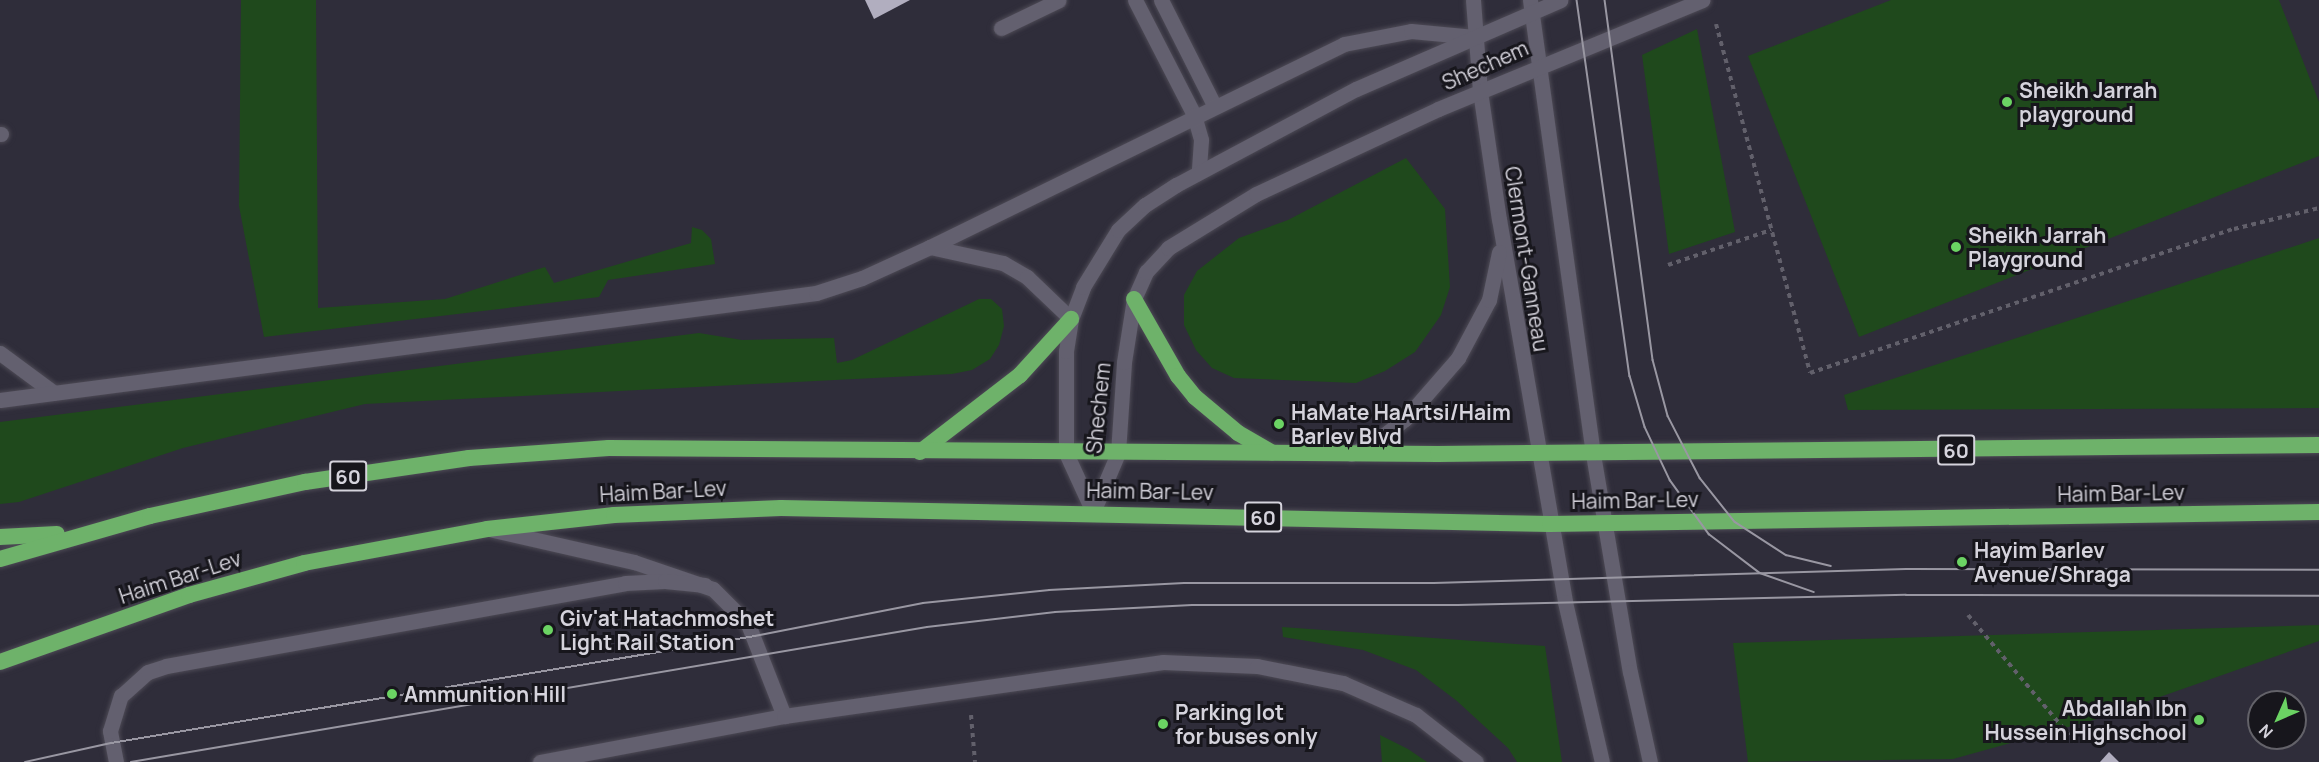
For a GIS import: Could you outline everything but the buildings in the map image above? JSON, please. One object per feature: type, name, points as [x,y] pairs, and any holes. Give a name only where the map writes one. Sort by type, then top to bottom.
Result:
[{"type":"highway","points":[[1134,299],[1172,366],[1196,398],[1238,433],[1273,453]]},
{"type":"highway","points":[[920,452],[1020,375],[1071,319]]},
{"type":"highway","name":"Haim Bar-Lev","points":[[0,559],[91,531],[305,482],[470,458],[609,448],[1066,453],[1593,454],[2319,445]]},
{"type":"highway","name":"Haim Bar-Lev","points":[[0,662],[252,576],[377,548],[487,529],[614,515],[781,508],[1093,512],[1604,524],[2319,512]]},
{"type":"highway","points":[[0,537],[91,531]]},
{"type":"street","points":[[1001,28],[1059,0]]},
{"type":"street","points":[[1135,0],[1194,115],[1201,140],[1199,172]]},
{"type":"street","points":[[1161,0],[1214,105]]},
{"type":"street","name":"Clermont-Ganneau","points":[[1473,0],[1480,91],[1498,219],[1570,631],[1602,762]]},
{"type":"street","name":"Shechem","points":[[1093,512],[1066,453],[1066,351],[1071,319],[1097,260],[1118,230],[1145,205],[1199,172],[1378,78],[1475,37],[1531,6],[1561,0]]},
{"type":"street","name":"Shechem","points":[[1093,512],[1118,453],[1124,362],[1134,299],[1146,272],[1168,248],[1219,214],[1480,91],[1537,65],[1702,0]]},
{"type":"street","name":"Clermont-Ganneau","points":[[1531,6],[1537,65],[1604,524],[1650,762]]},
{"type":"street","points":[[0,400],[816,293],[862,278],[930,247],[1214,105],[1344,44],[1411,31],[1475,37]]},
{"type":"street","points":[[1350,454],[1374,443],[1405,419],[1467,345],[1484,313],[1496,271],[1498,219]]},
{"type":"street","points":[[930,247],[1003,263],[1027,276],[1071,319]]},
{"type":"street","points":[[0,353],[54,393]]},
{"type":"street","points":[[487,529],[634,562],[705,585],[723,596],[748,624],[784,716]]},
{"type":"street","points":[[116,762],[110,730],[121,696],[148,672],[166,666],[625,583],[665,581],[705,585]]},
{"type":"street","points":[[540,762],[784,716],[1086,670],[1163,662],[1213,662],[1304,672],[1382,697],[1449,737],[1476,762]]},
{"type":"path","points":[[1713,12],[1810,373],[2234,229],[2319,208]]},
{"type":"path","points":[[1668,265],[1772,230]]},
{"type":"path","points":[[1968,615],[2075,742]]},
{"type":"path","points":[[970,708],[975,762]]},
{"type":"green space","points":[[241,0],[316,0],[318,308],[445,299],[545,267],[554,283],[691,243],[692,227],[702,230],[711,239],[715,264],[608,280],[599,297],[264,337],[239,206]]},
{"type":"green space","name":"Sheikh Jarrah Playground","points":[[1891,0],[2279,0],[2319,102],[2319,156],[1859,337],[1748,56]]},
{"type":"green space","points":[[1697,29],[1735,232],[1669,254],[1642,55]]},
{"type":"green space","points":[[1406,158],[1445,209],[1450,287],[1441,315],[1415,352],[1385,371],[1356,383],[1234,378],[1212,368],[1196,350],[1184,325],[1184,295],[1197,271],[1239,238],[1288,220]]},
{"type":"green space","points":[[2319,238],[2319,408],[1848,410],[1844,395]]},
{"type":"green space","points":[[979,299],[991,299],[1002,309],[1004,326],[999,345],[990,359],[972,370],[952,374],[365,404],[183,448],[19,502],[0,504],[0,422],[699,333],[742,340],[834,338],[837,363],[852,360]]},
{"type":"green space","points":[[2319,625],[2319,641],[2097,719],[1953,759],[1748,762],[1733,643]]},
{"type":"green space","points":[[1282,627],[1545,646],[1562,762],[1517,762],[1508,748],[1457,701],[1416,670],[1363,650],[1283,637]]},
{"type":"green space","points":[[1380,735],[1408,749],[1427,762],[1382,762]]},
{"type":"tram line","points":[[1577,0],[1630,376],[1645,427],[1670,480],[1709,534],[1760,573],[1814,592]]},
{"type":"tram line","points":[[1605,0],[1653,360],[1668,416],[1700,478],[1735,522],[1786,555],[1831,566]]},
{"type":"tram line","points":[[25,762],[111,743],[755,636],[923,603],[1049,590],[1184,583],[1434,583],[1906,569],[2319,570]]},
{"type":"tram line","points":[[131,762],[927,627],[1055,612],[1192,605],[1458,605],[1906,595],[2319,596]]},
{"type":"place","name":"Sheikh Jarrah playground","points":[[2007,102]]},
{"type":"place","name":"Sheikh Jarrah Playground","points":[[1956,247]]},
{"type":"place","name":"HaMate HaArtsi/Haim Barlev Blvd","points":[[1279,424]]},
{"type":"place","name":"Hayim Barlev Avenue/Shraga","points":[[1962,562]]},
{"type":"place","name":"Giv'at Hatachmoshet Light Rail Station","points":[[548,630]]},
{"type":"place","name":"Ammunition Hill","points":[[392,694]]},
{"type":"place","name":"Abdallah Ibn Hussein Highschool","points":[[2199,720]]},
{"type":"place","name":"Parking lot for buses only","points":[[1163,724]]}]
